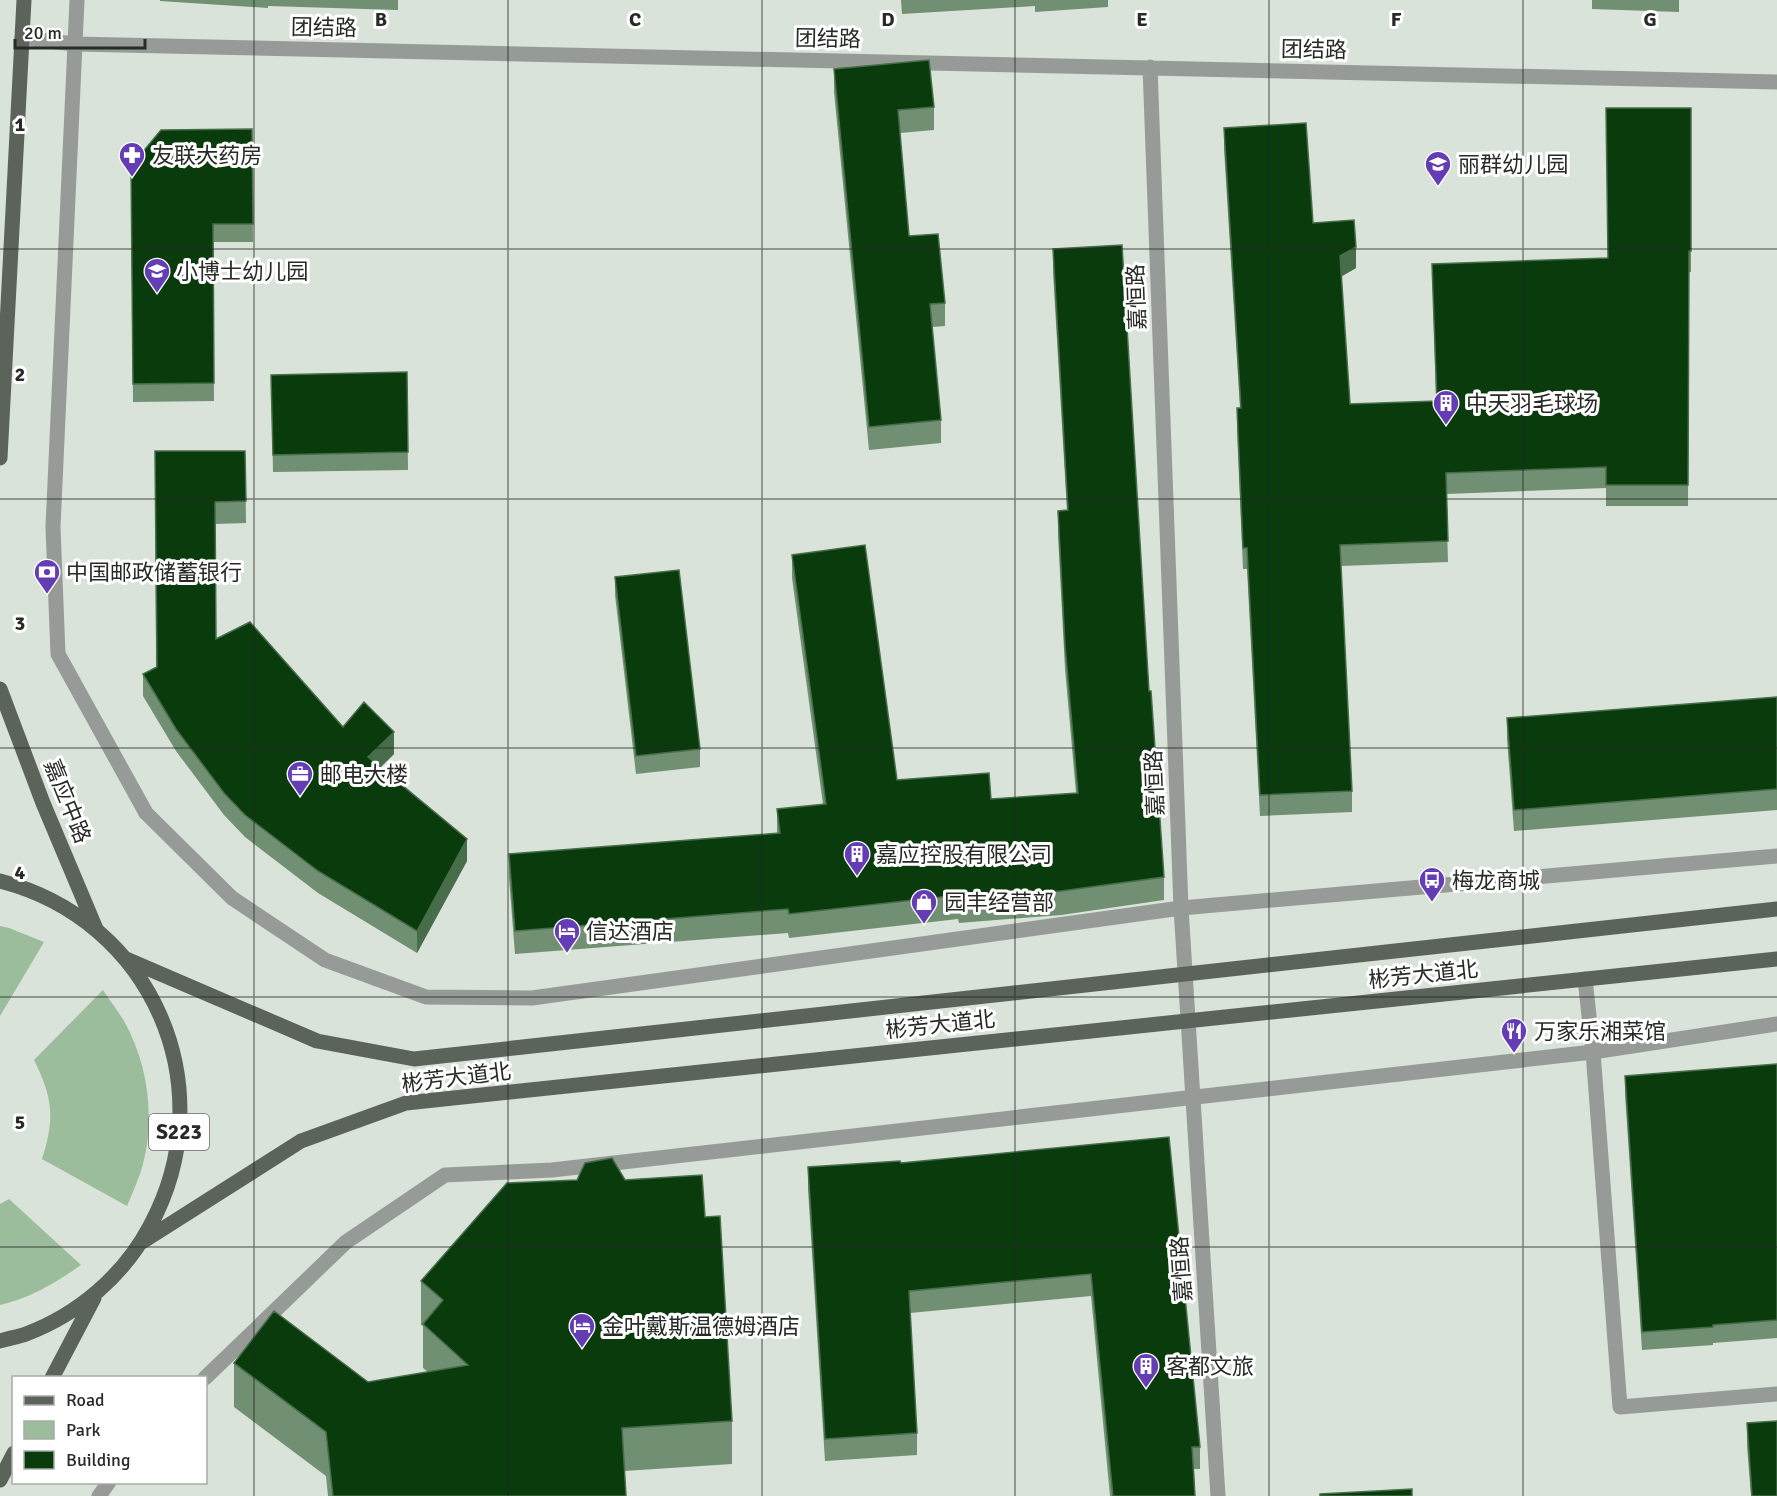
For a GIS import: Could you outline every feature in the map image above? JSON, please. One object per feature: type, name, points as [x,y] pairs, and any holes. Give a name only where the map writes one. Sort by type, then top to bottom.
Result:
[{"type":"main road","points":[[0,458],[24,0]]},
{"type":"main road","name":"嘉应中路","points":[[0,689],[43,803],[96,929]]},
{"type":"main road","points":[[0,881],[22,887],[60,904],[96,929]]},
{"type":"main road","name":"彬芳大道北","points":[[126,959],[317,1041],[414,1059],[1777,909]]},
{"type":"main road","name":"S223","points":[[53,1376],[97,1292],[121,1269],[142,1242],[162,1204],[175,1163],[181,1120],[178,1076],[168,1034],[151,995],[126,959],[96,929]]},
{"type":"main road","name":"彬芳大道北","points":[[142,1242],[301,1141],[406,1103],[1777,959]]},
{"type":"main road","points":[[0,1341],[26,1334],[69,1313],[97,1292]]},
{"type":"main road","points":[[0,1480],[12,1457]]},
{"type":"street","points":[[77,0],[53,527],[58,654],[146,813],[232,898],[325,960],[426,997],[532,998],[1181,908],[1777,856]]},
{"type":"street","name":"团结路","points":[[22,38],[75,45],[1777,82]]},
{"type":"street","name":"嘉恒路","points":[[1150,67],[1181,908],[1218,1496]]},
{"type":"street","points":[[1585,979],[1593,1052],[1620,1407],[1777,1394]]},
{"type":"street","points":[[206,1376],[346,1242],[445,1175],[552,1170],[1593,1052],[1777,1024]]},
{"type":"green space","points":[[0,926],[44,942],[0,1016]]},
{"type":"green space","points":[[103,990],[133,1038],[148,1094],[146,1153],[127,1206],[42,1159],[49,1132],[50,1108],[45,1086],[34,1060]]},
{"type":"green space","points":[[9,1199],[81,1265],[42,1289],[0,1305],[0,1204]]},
{"type":"building","points":[[929,60],[934,107],[898,110],[909,236],[938,234],[945,303],[930,304],[941,420],[869,427],[834,69]]},
{"type":"building","points":[[1606,108],[1691,108],[1688,485],[1606,485],[1606,467],[1446,473],[1448,541],[1340,545],[1352,791],[1260,795],[1247,548],[1243,548],[1237,408],[1241,408],[1224,128],[1306,123],[1313,223],[1354,220],[1356,247],[1340,256],[1350,404],[1437,401],[1432,264],[1608,258]]},
{"type":"building","points":[[252,129],[253,224],[213,224],[214,383],[133,384],[131,166],[161,130]]},
{"type":"building","points":[[1122,245],[1149,691],[1151,691],[1164,877],[1061,891],[959,899],[958,895],[789,914],[788,909],[515,931],[509,854],[780,833],[777,809],[826,804],[792,555],[865,545],[897,780],[989,773],[991,799],[1078,793],[1065,645],[1058,511],[1068,510],[1053,249]]},
{"type":"building","points":[[407,372],[408,452],[273,455],[271,375]]},
{"type":"building","name":"邮电大楼","points":[[155,451],[245,451],[246,501],[215,502],[216,639],[250,622],[343,727],[364,702],[394,732],[368,757],[467,839],[417,931],[318,871],[245,815],[224,793],[176,729],[143,674],[157,667]]},
{"type":"building","points":[[679,570],[700,749],[636,756],[615,577]]},
{"type":"building","points":[[1777,697],[1777,789],[1514,810],[1507,718]]},
{"type":"building","points":[[1777,1064],[1777,1320],[1642,1332],[1625,1076]]},
{"type":"building","points":[[1169,1137],[1200,1447],[1192,1447],[1195,1496],[1113,1496],[1091,1274],[909,1291],[917,1433],[825,1439],[808,1167],[900,1161],[901,1163]]},
{"type":"building","name":"金叶戴斯温德姆酒店","points":[[612,1158],[625,1180],[702,1175],[705,1217],[720,1216],[732,1421],[622,1428],[626,1496],[333,1496],[326,1432],[234,1363],[274,1311],[368,1382],[468,1365],[423,1324],[443,1300],[421,1281],[507,1183],[577,1180],[585,1163]]},
{"type":"building","points":[[1777,1421],[1777,1496],[1752,1496],[1747,1423]]},
{"type":"building","points":[[1412,1489],[1412,1496],[1320,1496],[1320,1494]]},
{"type":"place","name":"友联大药房","points":[[132,178]]},
{"type":"place","name":"丽群幼儿园","points":[[1438,187]]},
{"type":"place","name":"小博士幼儿园","points":[[157,294]]},
{"type":"place","name":"中天羽毛球场","points":[[1446,426]]},
{"type":"place","name":"中国邮政储蓄银行","points":[[47,595]]},
{"type":"place","name":"邮电大楼","points":[[300,797]]},
{"type":"place","name":"嘉应控股有限公司","points":[[857,877]]},
{"type":"place","name":"梅龙商城","points":[[1432,903]]},
{"type":"place","name":"园丰经营部","points":[[924,925]]},
{"type":"place","name":"信达酒店","points":[[567,954]]},
{"type":"place","name":"万家乐湘菜馆","points":[[1514,1054]]},
{"type":"place","name":"金叶戴斯温德姆酒店","points":[[582,1349]]},
{"type":"place","name":"客都文旅","points":[[1146,1389]]}]
